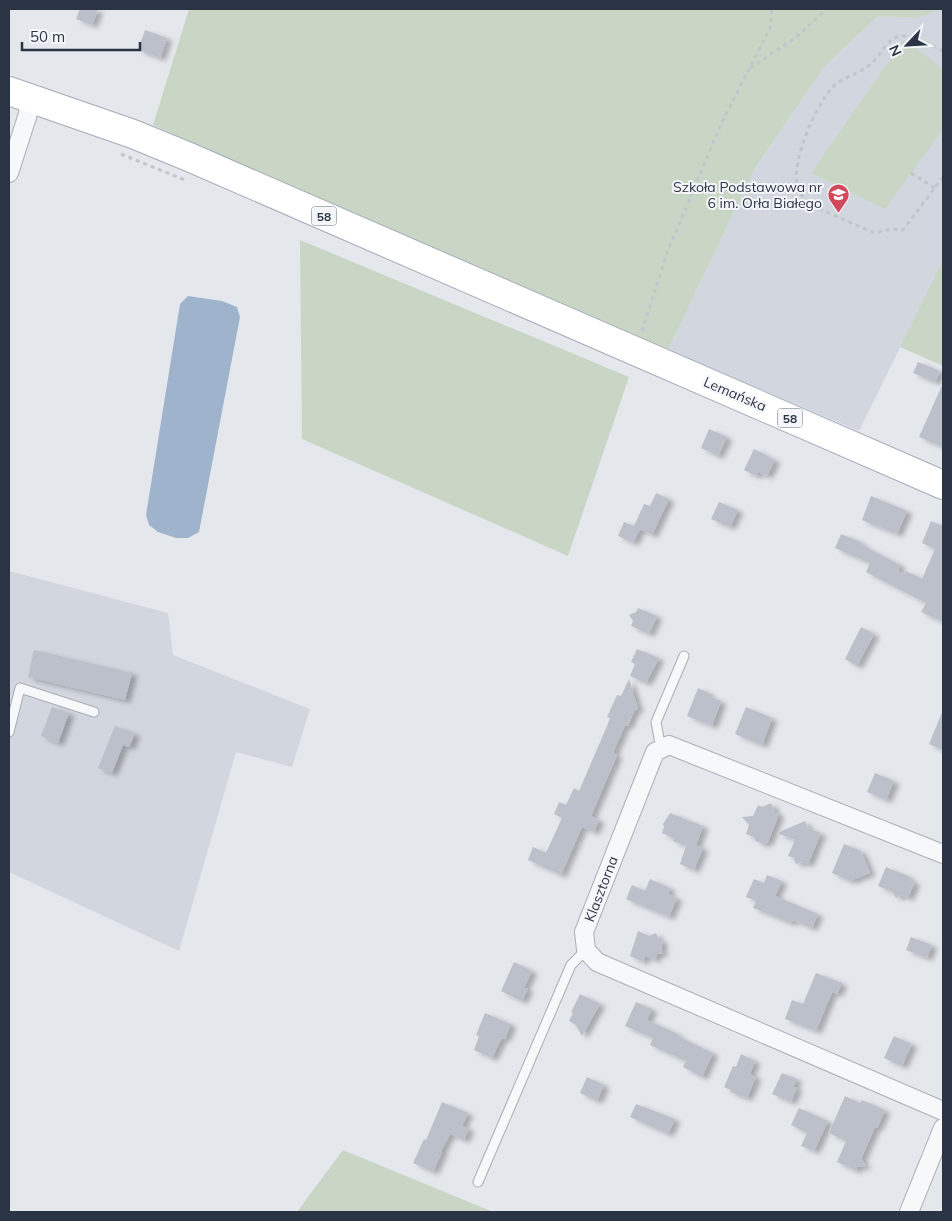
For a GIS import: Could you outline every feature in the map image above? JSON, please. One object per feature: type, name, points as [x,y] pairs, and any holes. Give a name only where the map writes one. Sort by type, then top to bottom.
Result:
[{"type":"main road","name":"58","points":[[20,94],[133,134],[189,157],[636,351]]},
{"type":"main road","name":"Lemańska","points":[[636,351],[943,484]]},
{"type":"street","points":[[9,173],[27,117],[20,94]]},
{"type":"street","points":[[661,749],[669,745],[943,854]]},
{"type":"street","name":"Klasztorna","points":[[586,950],[584,932],[655,752],[661,749]]},
{"type":"street","points":[[586,950],[598,962],[943,1112]]},
{"type":"street","points":[[909,1212],[943,1128]]},
{"type":"lane","points":[[661,749],[656,722],[684,656]]},
{"type":"lane","points":[[9,732],[20,688],[94,712]]},
{"type":"lane","points":[[478,1182],[571,965],[586,950]]},
{"type":"path","points":[[636,351],[667,254],[721,124],[770,28],[772,9]]},
{"type":"path","points":[[749,68],[795,38],[827,9]]},
{"type":"path","points":[[943,51],[912,38],[898,36],[885,46],[874,61],[861,72],[840,80],[830,89],[811,124],[800,148],[796,172],[797,185],[804,199],[811,205],[874,233],[892,229],[903,230],[943,177]]},
{"type":"path","points":[[911,173],[935,188]]},
{"type":"shaded area","name":"Szkoła Podstawowa nr 6 im. Orła Białego","points":[[943,9],[943,260],[859,431],[668,350],[755,168],[825,66],[878,16],[916,18]]},
{"type":"shaded area","points":[[9,571],[168,613],[173,655],[310,709],[292,767],[236,752],[179,951],[9,872]]},
{"type":"green space","points":[[189,9],[943,9],[916,18],[878,16],[825,66],[755,168],[668,350],[629,332],[602,327],[153,125]]},
{"type":"green space","points":[[904,40],[943,69],[943,129],[885,209],[811,173]]},
{"type":"green space","points":[[300,240],[629,377],[568,556],[302,439]]},
{"type":"green space","points":[[943,260],[943,366],[900,347]]},
{"type":"green space","points":[[343,1150],[493,1212],[297,1212]]},
{"type":"water","points":[[188,296],[222,301],[237,307],[240,317],[199,532],[188,538],[176,538],[158,532],[149,525],[146,515],[180,304]]},
{"type":"building","points":[[80,9],[98,9],[92,25],[76,19]]},
{"type":"building","points":[[145,30],[167,38],[160,58],[138,50]]},
{"type":"building","points":[[918,362],[940,371],[935,382],[913,373]]},
{"type":"building","points":[[943,383],[943,447],[919,437]]},
{"type":"building","points":[[709,429],[727,437],[718,456],[701,448]]},
{"type":"building","points":[[754,449],[775,460],[767,476],[758,472],[756,476],[744,470]]},
{"type":"building","points":[[656,493],[669,499],[652,535],[640,529],[633,543],[618,536],[624,522],[634,526],[644,504],[650,506]]},
{"type":"building","points":[[871,496],[907,511],[897,534],[862,520]]},
{"type":"building","points":[[719,502],[738,510],[730,527],[711,519]]},
{"type":"building","points":[[931,521],[943,526],[943,622],[921,612],[926,603],[866,572],[870,563],[835,548],[841,534],[861,542],[860,544],[900,565],[898,571],[905,574],[906,571],[922,579],[935,549],[922,543]]},
{"type":"building","points":[[638,608],[657,616],[649,634],[631,626],[633,621],[629,615],[636,612]]},
{"type":"building","points":[[861,627],[874,634],[857,666],[845,659]]},
{"type":"building","points":[[637,649],[659,658],[646,683],[630,676],[635,664],[631,662]]},
{"type":"building","points":[[34,650],[132,673],[125,700],[28,677]]},
{"type":"building","points":[[629,679],[638,709],[634,711],[628,726],[625,725],[613,753],[617,755],[591,816],[599,820],[594,832],[582,827],[561,875],[528,860],[533,847],[546,853],[562,818],[554,814],[559,802],[566,805],[574,788],[579,791],[607,726],[610,718],[607,717],[617,695],[621,696]]},
{"type":"building","points":[[698,688],[709,693],[708,696],[721,701],[712,726],[687,716]]},
{"type":"building","points":[[52,707],[69,713],[58,743],[41,736]]},
{"type":"building","points":[[746,707],[772,718],[762,745],[735,734]]},
{"type":"building","points":[[943,710],[943,750],[929,744]]},
{"type":"building","points":[[115,726],[135,734],[129,747],[123,745],[112,773],[98,768]]},
{"type":"building","points":[[875,773],[894,781],[886,800],[867,792]]},
{"type":"building","points":[[771,803],[775,812],[779,814],[768,842],[763,844],[746,834],[749,825],[742,817],[753,816],[758,805],[762,807]]},
{"type":"building","points":[[670,813],[703,826],[696,845],[703,848],[694,870],[680,864],[686,846],[673,841],[674,838],[662,833],[663,824]]},
{"type":"building","points":[[805,821],[808,828],[821,833],[808,864],[802,862],[796,864],[794,858],[788,856],[795,840],[777,833]]},
{"type":"building","points":[[844,844],[861,851],[870,873],[850,881],[832,873]]},
{"type":"building","points":[[886,867],[910,877],[909,880],[915,882],[908,898],[901,895],[896,898],[893,892],[878,886]]},
{"type":"building","points":[[767,875],[782,881],[775,896],[818,914],[812,928],[793,920],[791,923],[753,908],[756,901],[746,897],[754,879],[764,883]]},
{"type":"building","points":[[650,879],[670,888],[668,894],[677,898],[669,917],[626,899],[632,885],[645,891]]},
{"type":"building","points":[[638,931],[649,936],[656,933],[659,940],[663,941],[661,947],[663,953],[657,954],[655,960],[645,956],[643,962],[630,956]]},
{"type":"building","points":[[911,937],[932,945],[927,958],[906,950]]},
{"type":"building","points":[[514,962],[532,971],[524,988],[528,989],[522,1001],[501,991]]},
{"type":"building","points":[[816,973],[842,983],[837,994],[832,992],[816,1031],[785,1019],[792,1000],[803,1004]]},
{"type":"building","points":[[580,994],[600,1004],[582,1036],[576,1025],[569,1021],[573,1013],[571,1012]]},
{"type":"building","points":[[636,1002],[652,1009],[647,1020],[713,1053],[702,1077],[683,1067],[686,1061],[650,1045],[653,1038],[625,1026]]},
{"type":"building","points":[[485,1013],[511,1024],[505,1039],[502,1038],[492,1058],[474,1050],[479,1036],[476,1035]]},
{"type":"building","points":[[894,1036],[912,1044],[902,1066],[884,1058]]},
{"type":"building","points":[[741,1054],[755,1061],[750,1074],[756,1077],[747,1098],[730,1092],[731,1090],[724,1087],[733,1066],[736,1067]]},
{"type":"building","points":[[782,1073],[797,1079],[793,1087],[797,1088],[791,1102],[772,1094]]},
{"type":"building","points":[[587,1077],[604,1085],[597,1101],[580,1093]]},
{"type":"building","points":[[845,1096],[860,1103],[862,1100],[885,1110],[877,1128],[875,1127],[861,1159],[866,1166],[857,1167],[856,1171],[837,1162],[846,1141],[829,1133]]},
{"type":"building","points":[[442,1102],[468,1113],[462,1126],[469,1129],[464,1140],[450,1134],[433,1172],[413,1163],[424,1139],[426,1140]]},
{"type":"building","points":[[636,1104],[675,1119],[668,1134],[630,1117]]},
{"type":"building","points":[[799,1108],[828,1121],[814,1151],[801,1146],[807,1133],[791,1125]]},
{"type":"place","name":"Szkoła Podstawowa nr 6 im. Orła Białego","points":[[838,214]]}]
